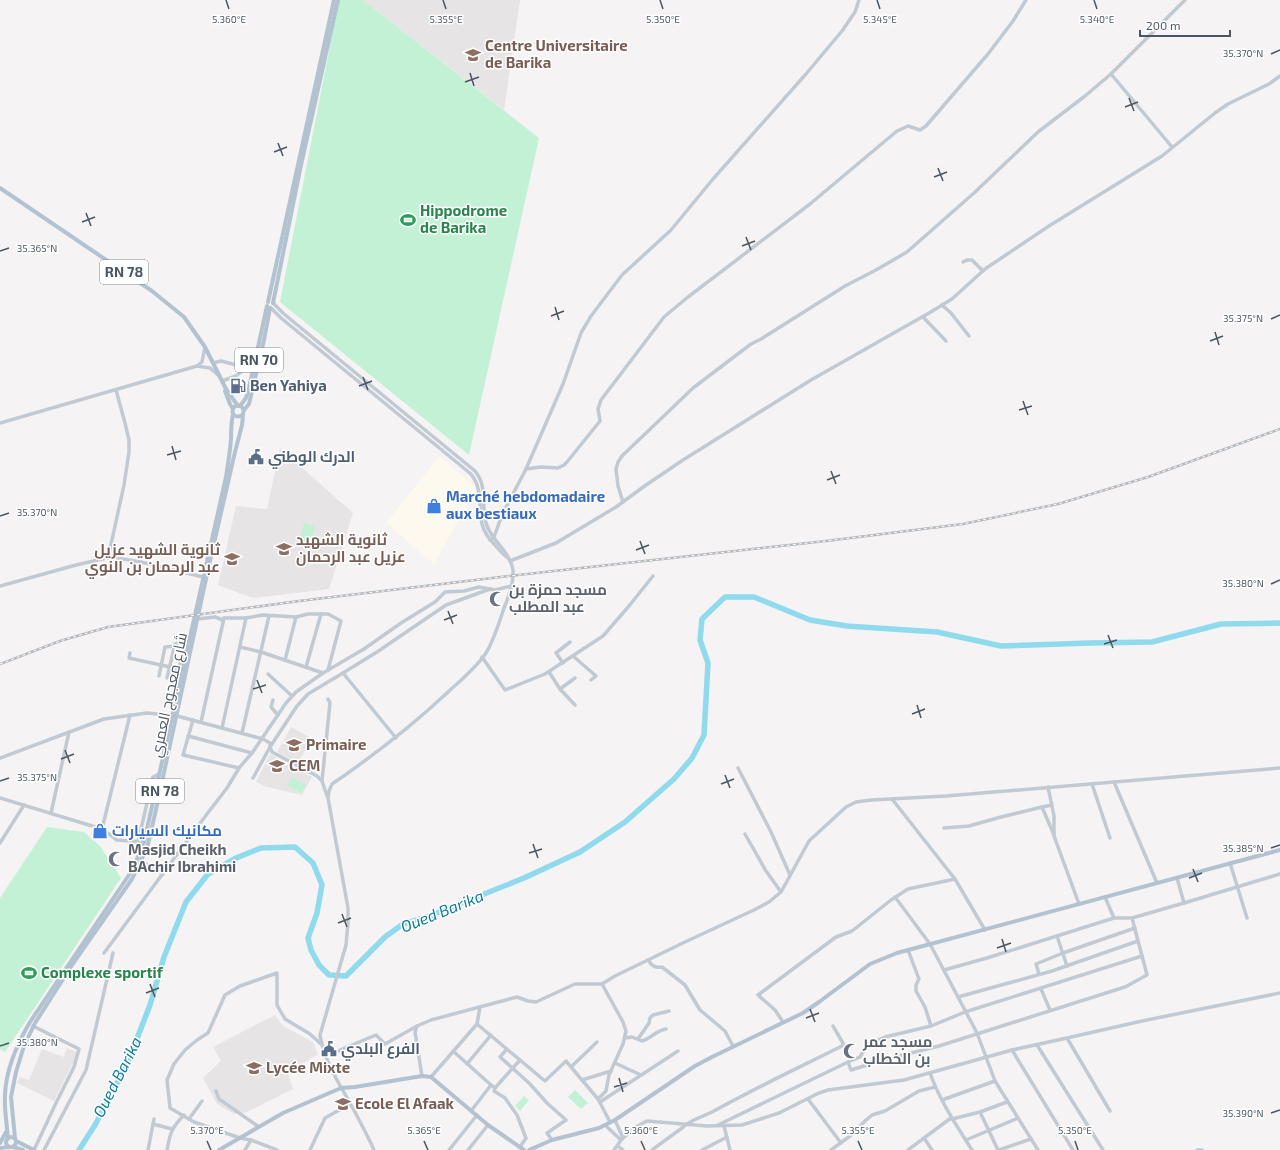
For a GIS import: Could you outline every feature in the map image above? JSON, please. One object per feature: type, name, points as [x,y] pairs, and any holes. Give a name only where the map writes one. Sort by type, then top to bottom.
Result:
[{"type":"main road","name":"RN 70","points":[[241,409],[249,404],[334,0]]},
{"type":"main road","name":"RN 70","points":[[331,20],[338,0]]},
{"type":"main road","name":"RN 78","points":[[0,188],[116,266],[184,316],[205,348],[226,390],[241,409],[249,388]]},
{"type":"main road","name":"RN 70","points":[[249,388],[255,370]]},
{"type":"main road","name":"RN 78","points":[[222,381],[233,409]]},
{"type":"main road","points":[[233,409],[241,409],[238,417],[233,414]]},
{"type":"main road","name":"شارع معجوج العمري","points":[[15,1140],[11,1097],[13,1083],[19,1060],[34,1026],[74,962],[132,879],[147,848],[154,820],[187,640],[226,477],[233,409]]},
{"type":"main road","name":"شارع معجوج العمري","points":[[7,1141],[5,1095],[8,1073],[14,1052],[34,1015],[129,875],[144,842],[242,425],[241,409]]},
{"type":"main road","points":[[529,1150],[552,1140],[599,1128],[615,1120],[694,1066],[803,1013],[870,964],[908,950],[1280,850]]},
{"type":"main road","points":[[219,1150],[282,1113],[341,1088],[422,1076],[431,1077],[488,1125],[522,1148]]},
{"type":"main road","points":[[0,1143],[7,1130]]},
{"type":"main road","points":[[0,1143],[7,1141],[12,1137],[34,1150]]},
{"type":"main road","points":[[11,1147],[15,1146],[15,1140]]},
{"type":"main road","points":[[7,1141],[11,1147]]},
{"type":"main road","points":[[0,1148],[11,1147],[23,1150]]},
{"type":"street","points":[[492,539],[502,515],[526,469],[563,384],[581,333],[591,316],[622,275],[671,230],[713,179],[806,74],[842,31],[855,12],[859,0]]},
{"type":"street","points":[[526,469],[540,467],[558,468],[567,462],[600,421],[598,409],[601,400],[664,317],[810,204],[896,131],[908,126],[920,130],[926,126],[988,54],[1013,21],[1026,0]]},
{"type":"street","points":[[623,502],[616,469],[618,462],[631,447],[694,388],[751,344],[762,339],[845,286],[907,252],[1038,132],[1111,74],[1185,0]]},
{"type":"street","points":[[1111,74],[1172,147]]},
{"type":"street","points":[[509,560],[556,543],[623,502],[683,460],[811,380],[952,299],[982,271],[1049,226],[1155,160],[1228,104],[1269,84],[1280,76]]},
{"type":"street","points":[[963,262],[972,260],[982,271]]},
{"type":"street","points":[[271,305],[284,314],[475,471],[483,485],[486,521],[492,539],[509,560],[513,573],[511,590],[500,620],[486,652],[477,664],[424,715],[396,738],[332,784],[328,798]]},
{"type":"street","points":[[942,305],[969,336]]},
{"type":"street","points":[[923,317],[946,341]]},
{"type":"street","points":[[0,423],[197,366],[202,362],[205,348]]},
{"type":"street","points":[[213,363],[221,361],[255,370]]},
{"type":"street","points":[[197,366],[210,368],[219,376]]},
{"type":"street","points":[[222,381],[236,376],[246,368]]},
{"type":"street","points":[[108,558],[124,485],[129,452],[129,440],[116,390]]},
{"type":"street","points":[[0,586],[110,557],[141,562],[203,578]]},
{"type":"street","points":[[482,657],[505,690],[549,672],[603,636],[653,576]]},
{"type":"street","points":[[104,954],[296,692],[435,602],[445,592],[464,591],[479,586],[495,590],[511,586]]},
{"type":"street","points":[[253,778],[270,745],[297,706],[308,694],[377,652],[446,605],[491,589]]},
{"type":"street","points":[[197,619],[215,617],[223,620],[224,618],[246,618],[263,615],[296,617],[308,614],[328,614],[341,621],[328,670]]},
{"type":"street","points":[[306,667],[321,614]]},
{"type":"street","points":[[242,733],[269,616]]},
{"type":"street","points":[[285,660],[296,617]]},
{"type":"street","points":[[222,728],[246,618]]},
{"type":"street","points":[[201,722],[223,620]]},
{"type":"street","points":[[159,676],[165,647],[175,646],[175,644],[187,640]]},
{"type":"street","points":[[130,653],[129,658],[179,669],[187,640]]},
{"type":"street","points":[[563,663],[556,653],[570,642]]},
{"type":"street","points":[[168,678],[175,646]]},
{"type":"street","points":[[240,647],[261,652],[324,673]]},
{"type":"street","points":[[573,656],[596,676],[591,680]]},
{"type":"street","points":[[549,672],[560,689],[575,705]]},
{"type":"street","points":[[343,673],[396,738]]},
{"type":"street","points":[[268,674],[292,696]]},
{"type":"street","points":[[560,689],[575,678]]},
{"type":"street","points":[[328,699],[330,703],[322,781],[328,798],[348,908],[348,923],[346,945],[320,1035],[326,1056],[341,1088],[374,1150]]},
{"type":"street","points":[[273,700],[271,707],[278,715]]},
{"type":"street","points":[[0,758],[104,719],[147,713],[174,715],[263,738],[270,745],[272,752],[317,776],[322,781]]},
{"type":"street","points":[[102,829],[130,716]]},
{"type":"street","points":[[193,720],[183,755],[239,768]]},
{"type":"street","points":[[51,813],[69,732]]},
{"type":"street","points":[[188,736],[252,753]]},
{"type":"street","points":[[738,768],[771,832],[790,875]]},
{"type":"street","points":[[326,1056],[376,1035],[384,1044],[431,1020],[517,997],[536,1002],[575,984],[602,984],[615,976],[769,902],[781,892],[809,841],[846,807],[856,802],[1048,788],[1280,768]]},
{"type":"street","points":[[138,842],[153,777],[160,774]]},
{"type":"street","points":[[1114,782],[1157,883]]},
{"type":"street","points":[[1092,784],[1110,838]]},
{"type":"street","points":[[1048,788],[1054,816],[1054,836]]},
{"type":"street","points":[[0,798],[102,829],[116,840],[144,842]]},
{"type":"street","points":[[892,799],[955,879],[986,930]]},
{"type":"street","points":[[944,828],[969,826],[1052,804]]},
{"type":"street","points":[[0,843],[24,805]]},
{"type":"street","points":[[1042,807],[1079,904]]},
{"type":"street","points":[[1046,818],[1054,816]]},
{"type":"street","points":[[745,834],[766,871],[781,892]]},
{"type":"street","points":[[141,860],[163,874]]},
{"type":"street","points":[[1230,863],[1236,888],[1247,918]]},
{"type":"street","points":[[944,970],[1114,918],[1132,918],[1280,874]]},
{"type":"street","points":[[1177,878],[1184,903]]},
{"type":"street","points":[[783,1022],[775,1010],[758,995],[836,937],[852,930],[895,897],[908,889],[955,879]]},
{"type":"street","points":[[895,897],[930,944],[977,1033],[995,1081],[1038,1150]]},
{"type":"street","points":[[1105,897],[1114,918]]},
{"type":"street","points":[[848,1062],[851,1070],[883,1060],[939,1046],[1125,987],[1147,975],[1132,918]]},
{"type":"street","points":[[1039,974],[1036,964],[1135,928]]},
{"type":"street","points":[[1057,936],[1067,966]]},
{"type":"street","points":[[958,997],[1067,966],[1138,941]]},
{"type":"street","points":[[908,950],[919,979],[916,986],[916,991],[925,1007],[931,1026]]},
{"type":"street","points":[[44,1150],[86,1070],[113,953]]},
{"type":"street","points":[[717,1126],[860,1057],[867,1045],[884,1037],[931,1026],[966,1012],[1142,956]]},
{"type":"street","points":[[648,960],[653,966],[657,968],[662,967],[685,985],[700,1010],[725,1031],[733,1046]]},
{"type":"street","points":[[277,1150],[194,1122],[190,1118],[170,1108],[167,1080],[174,1064],[185,1050],[208,1033],[225,995],[240,986],[277,973],[277,1005],[285,1019],[310,1034],[322,1044]]},
{"type":"street","points":[[599,1101],[606,1091],[609,1075],[623,1044],[626,1031],[623,1022],[602,984]]},
{"type":"street","points":[[1042,989],[1050,1010]]},
{"type":"street","points":[[614,1150],[622,1139],[634,1128],[647,1121],[717,1126],[742,1125],[779,1113],[828,1090],[904,1080],[1012,1050],[1150,1019],[1280,993]]},
{"type":"street","points":[[431,1077],[477,1024],[480,1008]]},
{"type":"street","points":[[638,1040],[653,1015],[669,1011]]},
{"type":"street","points":[[477,1024],[545,1081],[566,1061],[599,1101],[610,1122]]},
{"type":"street","points":[[34,1026],[79,1049],[74,1067],[34,1150]]},
{"type":"street","points":[[417,1026],[415,1032],[422,1076]]},
{"type":"street","points":[[652,1150],[686,1124],[844,1045],[834,1026]]},
{"type":"street","points":[[625,1038],[632,1037],[642,1041],[648,1039],[655,1032],[666,1029]]},
{"type":"street","points":[[467,1064],[491,1036]]},
{"type":"street","points":[[1066,1038],[1110,1112]]},
{"type":"street","points":[[571,1066],[597,1042]]},
{"type":"street","points":[[1037,1045],[1103,1150]]},
{"type":"street","points":[[507,1049],[500,1058],[529,1083],[547,1103],[566,1120],[547,1133],[552,1140]]},
{"type":"street","points":[[1012,1050],[1073,1150]]},
{"type":"street","points":[[453,1051],[495,1088],[494,1091],[505,1098],[517,1115],[526,1138],[522,1148]]},
{"type":"street","points":[[599,1101],[678,1051]]},
{"type":"street","points":[[495,1088],[520,1060]]},
{"type":"street","points":[[614,1063],[641,1075]]},
{"type":"street","points":[[582,1080],[611,1070]]},
{"type":"street","points":[[930,1073],[942,1100],[972,1150]]},
{"type":"street","points":[[942,1100],[995,1081]]},
{"type":"street","points":[[471,1111],[491,1085]]},
{"type":"street","points":[[831,1150],[850,1136],[872,1115],[885,1111],[919,1091],[935,1087]]},
{"type":"street","points":[[216,1091],[219,1099],[259,1127]]},
{"type":"street","points":[[808,1099],[841,1143]]},
{"type":"street","points":[[190,1118],[202,1101]]},
{"type":"street","points":[[908,1150],[952,1118],[980,1112],[1007,1102]]},
{"type":"street","points":[[310,1150],[325,1118],[350,1104]]},
{"type":"street","points":[[980,1112],[998,1150],[1030,1138]]},
{"type":"street","points":[[167,1150],[172,1129],[184,1115]]},
{"type":"street","points":[[451,1149],[477,1115]]},
{"type":"street","points":[[966,1140],[1018,1118]]},
{"type":"street","points":[[148,1150],[154,1119]]},
{"type":"street","points":[[615,1120],[622,1139]]},
{"type":"street","points":[[153,1124],[172,1129]]},
{"type":"street","points":[[468,1150],[488,1125]]},
{"type":"street","points":[[604,1125],[622,1139]]},
{"type":"street","points":[[724,1126],[730,1150]]},
{"type":"street","points":[[702,1150],[727,1137]]},
{"type":"street","points":[[924,1138],[932,1150]]},
{"type":"street","points":[[245,1150],[251,1140]]},
{"type":"street","points":[[618,1146],[623,1150]]},
{"type":"shaded area","name":"Centre Universitaire de Barika","points":[[363,0],[520,0],[504,110]]},
{"type":"shaded area","name":"ثانوية الشهيد عزيل عبد الرحمان","points":[[280,448],[353,513],[329,589],[253,598],[218,585],[236,506],[267,509]]},
{"type":"shaded area","name":"Marché hebdomadaire aux bestiaux","points":[[439,456],[477,488],[434,564],[386,523]]},
{"type":"shaded area","name":"Primaire","points":[[291,727],[311,738],[298,763],[277,752]]},
{"type":"shaded area","name":"CEM","points":[[270,754],[312,777],[302,795],[267,787],[256,782]]},
{"type":"shaded area","name":"Lycée Mixte","points":[[275,1015],[283,1026],[313,1042],[318,1054],[288,1073],[293,1089],[247,1112],[234,1114],[217,1104],[203,1078],[221,1061],[213,1047]]},
{"type":"shaded area","points":[[67,1048],[78,1053],[54,1101],[17,1083],[20,1077],[29,1080],[42,1049],[64,1057]]},
{"type":"green space","name":"Hippodrome de Barika","points":[[339,0],[363,0],[539,138],[469,455],[280,302]]},
{"type":"green space","points":[[304,523],[315,526],[310,546],[299,543]]},
{"type":"green space","points":[[292,777],[306,785],[301,793],[287,786]]},
{"type":"green space","name":"Complexe sportif","points":[[47,827],[84,832],[100,846],[121,878],[5,1052],[0,1049],[0,898]]},
{"type":"green space","points":[[575,1090],[588,1103],[581,1109],[568,1097]]},
{"type":"green space","points":[[524,1096],[529,1100],[520,1111],[515,1106]]},
{"type":"waterway","name":"Oued Barika","points":[[79,1150],[95,1125],[128,1062],[150,1005],[164,957],[186,902],[208,874],[236,858],[261,848],[295,847],[313,863],[322,885],[317,913],[308,938],[311,950],[319,965],[329,975],[346,976],[385,937],[403,924],[427,917],[524,878],[580,852],[625,822],[674,779],[692,758],[704,735],[708,663],[700,640],[702,619],[725,597],[754,597],[810,620],[847,626],[937,632],[1001,646],[1152,642],[1221,624],[1280,623]]},
{"type":"railway","points":[[0,664],[60,641],[108,627],[299,601],[963,524],[1058,504],[1148,477],[1280,429]]},
{"type":"place","name":"Centre Universitaire de Barika","points":[[473,55]]},
{"type":"place","name":"Hippodrome de Barika","points":[[408,220]]},
{"type":"place","name":"Ben Yahiya","points":[[238,386]]},
{"type":"place","name":"الدرك الوطني","points":[[256,457]]},
{"type":"place","name":"Marché hebdomadaire aux bestiaux","points":[[434,506]]},
{"type":"place","name":"ثانوية الشهيد عزيل عبد الرحمان","points":[[284,549]]},
{"type":"place","name":"ثانوية الشهيد عزيل عبد الرحمان بن النوي","points":[[232,559]]},
{"type":"place","name":"مسجد حمزة بن عبد المطلب","points":[[497,599]]},
{"type":"place","name":"Primaire","points":[[294,745]]},
{"type":"place","name":"CEM","points":[[277,766]]},
{"type":"place","name":"مكانيك السيارات","points":[[100,831]]},
{"type":"place","name":"Masjid Cheikh BAchir Ibrahimi","points":[[116,859]]},
{"type":"place","name":"Complexe sportif","points":[[29,973]]},
{"type":"place","name":"الفرع البلدي","points":[[329,1049]]},
{"type":"place","name":"مسجد عمر بن الخطاب","points":[[851,1051]]},
{"type":"place","name":"Lycée Mixte","points":[[254,1068]]},
{"type":"place","name":"Ecole El Afaak","points":[[343,1104]]}]
